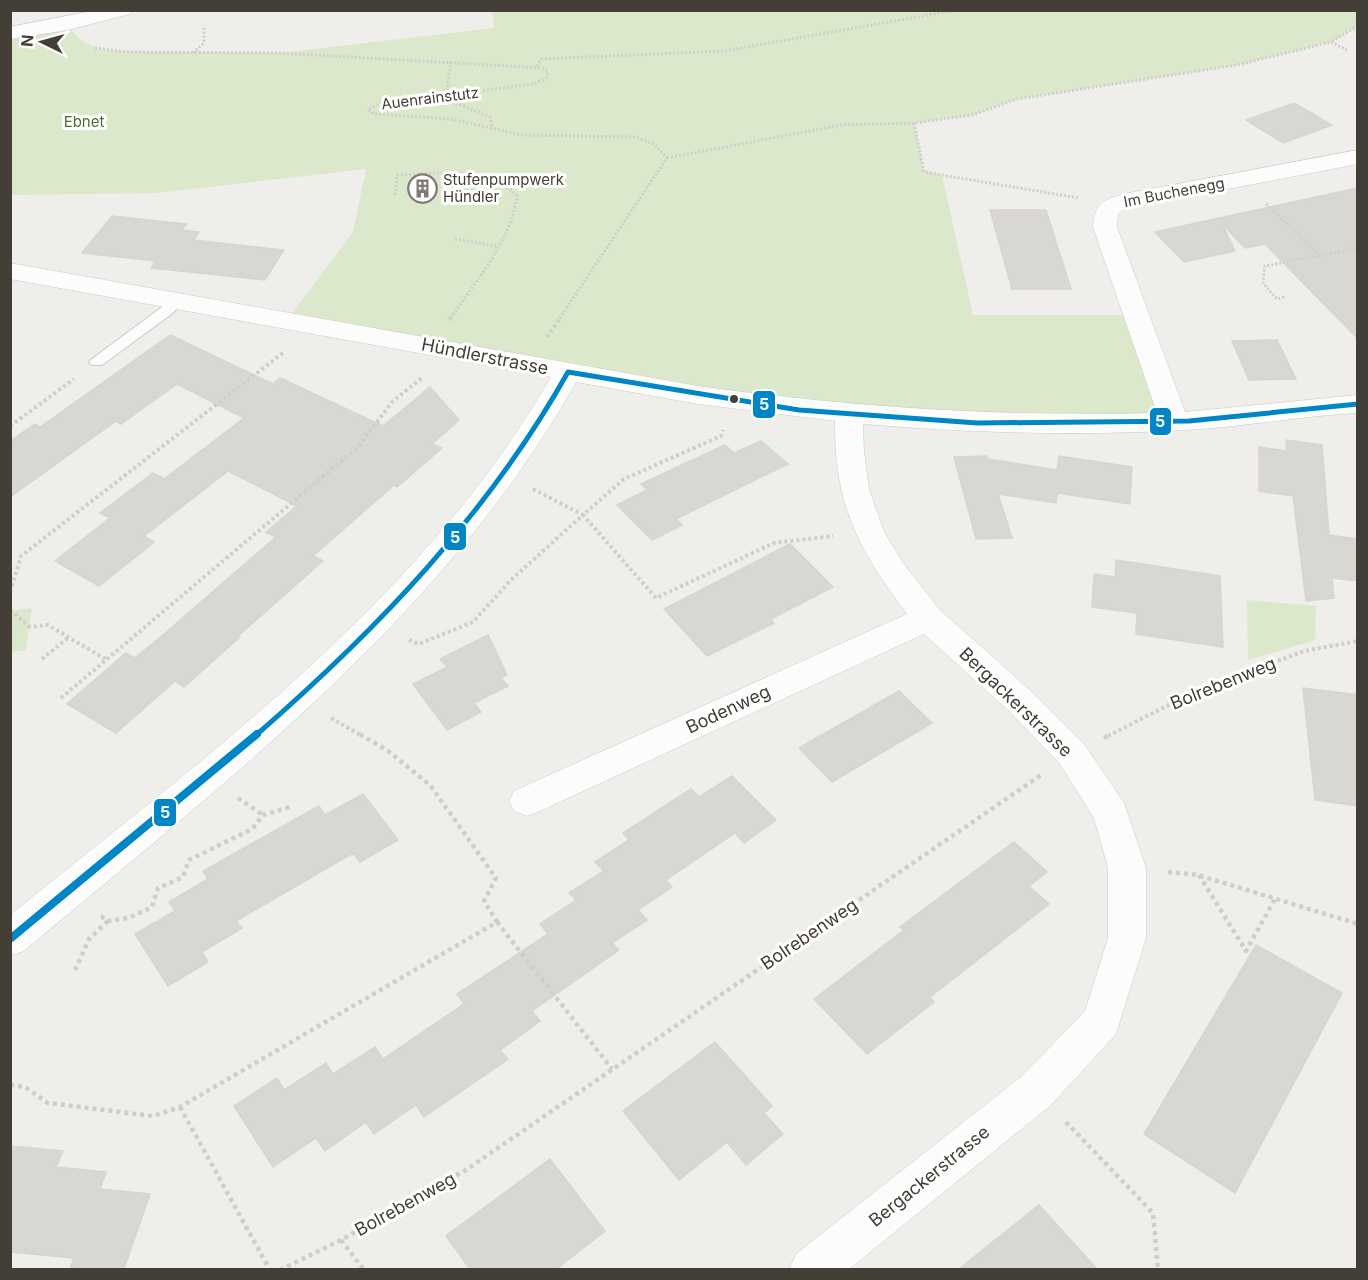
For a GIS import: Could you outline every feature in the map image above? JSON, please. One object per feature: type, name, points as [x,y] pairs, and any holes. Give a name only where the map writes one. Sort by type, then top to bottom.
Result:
[{"type":"street","points":[[10,33],[68,24],[123,10]]},
{"type":"street","name":"Im Buchenegg","points":[[1174,421],[1104,227],[1106,212],[1115,204],[1358,157]]},
{"type":"street","name":"Hündlerstrasse","points":[[10,271],[178,299],[568,372],[744,402],[849,414],[1020,424],[1174,421],[1358,404]]},
{"type":"street","points":[[10,939],[298,699],[370,629],[463,526],[505,474],[568,372]]},
{"type":"street","name":"Bergackerstrasse","points":[[812,1269],[1036,1091],[1102,1021],[1127,938],[1127,868],[1112,814],[1072,754],[1021,702],[928,618],[892,571],[869,532],[853,480],[849,414]]},
{"type":"street","name":"Bodenweg","points":[[527,801],[928,618]]},
{"type":"lane","points":[[97,362],[168,310],[178,299]]},
{"type":"path","points":[[537,66],[542,59],[724,51],[957,10]]},
{"type":"path","points":[[543,343],[667,158],[841,125],[914,123],[972,116],[1017,99],[1236,65],[1331,42],[1358,26]]},
{"type":"path","points":[[193,52],[204,43],[204,27]]},
{"type":"path","points":[[1331,42],[1347,51]]},
{"type":"path","name":"Auenrainstutz","points":[[92,46],[118,52],[291,53],[537,66],[548,72],[546,78],[541,82],[382,103],[371,106],[368,111],[374,114],[451,119],[531,135],[635,137],[657,146],[667,158]]},
{"type":"path","points":[[446,95],[451,62]]},
{"type":"path","points":[[470,67],[472,62]]},
{"type":"path","points":[[454,94],[456,103],[490,117],[492,127]]},
{"type":"path","points":[[914,123],[924,172],[1115,204]]},
{"type":"path","points":[[395,195],[397,175],[466,175],[513,190],[517,196],[517,205],[497,246],[432,346]]},
{"type":"path","points":[[1266,203],[1320,255]]},
{"type":"path","points":[[455,239],[497,246]]},
{"type":"path","points":[[1284,297],[1277,299],[1263,283],[1265,266],[1358,248]]},
{"type":"path","points":[[10,592],[21,556],[285,351]]},
{"type":"path","points":[[10,426],[97,362]]},
{"type":"path","points":[[62,698],[359,446],[392,402],[426,375]]},
{"type":"path","points":[[403,637],[419,644],[473,622],[511,580],[624,479],[721,436],[724,425]]},
{"type":"path","points":[[505,474],[583,515],[656,598],[774,543],[869,532]]},
{"type":"path","points":[[10,610],[30,627],[48,625],[107,660]]},
{"type":"path","points":[[42,659],[70,636]]},
{"type":"path","name":"Bolrebenweg","points":[[280,1269],[340,1240],[465,1170],[1072,754],[1186,696],[1304,651],[1358,641]]},
{"type":"path","points":[[325,715],[387,750],[430,785],[496,878],[484,901],[496,922],[612,1069]]},
{"type":"path","points":[[233,795],[263,815]]},
{"type":"path","points":[[75,970],[89,939],[108,921],[129,918],[152,907],[158,888],[183,877],[189,860],[252,829],[263,815],[290,807]]},
{"type":"path","points":[[1127,868],[1198,875],[1358,924]]},
{"type":"path","points":[[1198,875],[1246,951],[1275,899]]},
{"type":"path","points":[[94,910],[108,921]]},
{"type":"path","points":[[10,1085],[25,1087],[48,1103],[153,1116],[180,1107],[496,922]]},
{"type":"path","points":[[180,1107],[270,1269]]},
{"type":"path","points":[[1062,1118],[1153,1213],[1158,1269]]},
{"type":"path","points":[[340,1240],[364,1269]]},
{"type":"green space","name":"Ebnet","points":[[492,10],[1358,11],[1357,26],[1331,42],[1237,65],[1017,99],[972,115],[914,123],[924,171],[942,175],[973,315],[1137,315],[1174,421],[888,418],[288,319],[353,232],[366,169],[157,193],[11,195],[10,33],[68,24],[75,35],[85,42],[109,51],[280,53],[494,28]]},
{"type":"green space","points":[[1247,600],[1316,606],[1315,640],[1248,660]]},
{"type":"green space","points":[[32,608],[26,650],[11,652],[11,611]]},
{"type":"building","points":[[1294,103],[1332,125],[1283,143],[1246,120]]},
{"type":"building","points":[[1358,188],[1358,339],[1265,244],[1245,248],[1222,224],[1235,251],[1184,262],[1155,232]]},
{"type":"building","points":[[990,210],[1046,210],[1071,289],[1012,289]]},
{"type":"building","points":[[112,216],[187,224],[181,230],[199,232],[194,240],[284,250],[265,280],[151,268],[156,261],[82,253]]},
{"type":"building","points":[[170,335],[273,384],[280,378],[383,426],[430,387],[459,420],[432,444],[442,448],[397,487],[394,485],[313,556],[323,561],[238,636],[240,637],[184,687],[175,681],[116,733],[67,704],[126,653],[135,658],[164,634],[276,537],[266,532],[297,506],[228,471],[144,536],[154,542],[99,586],[55,561],[110,518],[100,513],[153,473],[164,479],[244,418],[177,384],[121,424],[116,421],[10,497],[10,441],[35,424],[40,427]]},
{"type":"building","points":[[1277,340],[1296,379],[1249,380],[1232,341]]},
{"type":"building","points":[[1286,440],[1322,445],[1329,535],[1358,539],[1358,581],[1332,578],[1334,598],[1306,601],[1293,496],[1259,491],[1259,447],[1287,451]]},
{"type":"building","points":[[761,441],[788,464],[676,519],[682,525],[652,540],[617,505],[647,490],[641,484],[725,445],[734,453]]},
{"type":"building","points":[[987,456],[988,459],[1057,470],[1059,456],[1132,467],[1130,504],[1057,493],[1056,503],[998,494],[1012,538],[976,539],[954,457]]},
{"type":"building","points":[[790,544],[833,587],[771,619],[774,623],[707,656],[664,609]]},
{"type":"building","points":[[1116,560],[1220,576],[1223,647],[1136,634],[1137,613],[1092,607],[1094,574],[1115,577]]},
{"type":"building","points":[[488,635],[507,675],[501,678],[508,686],[474,703],[481,712],[447,730],[413,684],[447,667],[440,659]]},
{"type":"building","points":[[1303,688],[1358,695],[1358,806],[1315,800]]},
{"type":"building","points":[[899,691],[932,723],[832,782],[799,748]]},
{"type":"building","points":[[732,776],[776,820],[744,843],[735,833],[666,880],[672,887],[638,910],[647,920],[612,943],[619,950],[532,1011],[540,1021],[500,1050],[508,1059],[424,1117],[416,1105],[374,1134],[366,1122],[325,1151],[316,1138],[273,1167],[234,1106],[277,1078],[284,1090],[326,1063],[333,1074],[375,1047],[383,1059],[464,1004],[457,994],[548,934],[540,924],[576,900],[569,893],[604,871],[595,862],[629,840],[623,833],[691,789],[699,797]]},
{"type":"building","points":[[363,794],[398,840],[360,862],[353,853],[236,921],[242,928],[202,952],[208,962],[168,986],[135,934],[175,911],[169,902],[208,879],[203,871],[319,806],[325,815]]},
{"type":"building","points":[[1014,842],[1047,872],[1029,886],[1049,904],[930,997],[934,1002],[867,1054],[814,999],[904,930],[900,927]]},
{"type":"building","points":[[1256,945],[1342,993],[1235,1193],[1144,1134]]},
{"type":"building","points":[[715,1042],[772,1106],[764,1113],[783,1134],[746,1165],[727,1142],[679,1180],[623,1111]]},
{"type":"building","points":[[10,1146],[63,1151],[56,1167],[106,1172],[100,1189],[150,1194],[124,1269],[70,1269],[74,1258],[10,1252]]},
{"type":"building","points":[[550,1159],[605,1231],[556,1269],[470,1269],[446,1236]]},
{"type":"building","points":[[1039,1205],[1097,1269],[959,1269]]},
{"type":"transit line","name":"5","points":[[568,372],[799,410],[977,423],[1189,421],[1358,404]]},
{"type":"transit line","name":"5","points":[[10,939],[211,775],[340,659],[401,598],[458,533],[511,465],[534,431],[568,372]]},
{"type":"place","name":"Stufenpumpwerk Hündler","points":[[422,188]]}]
